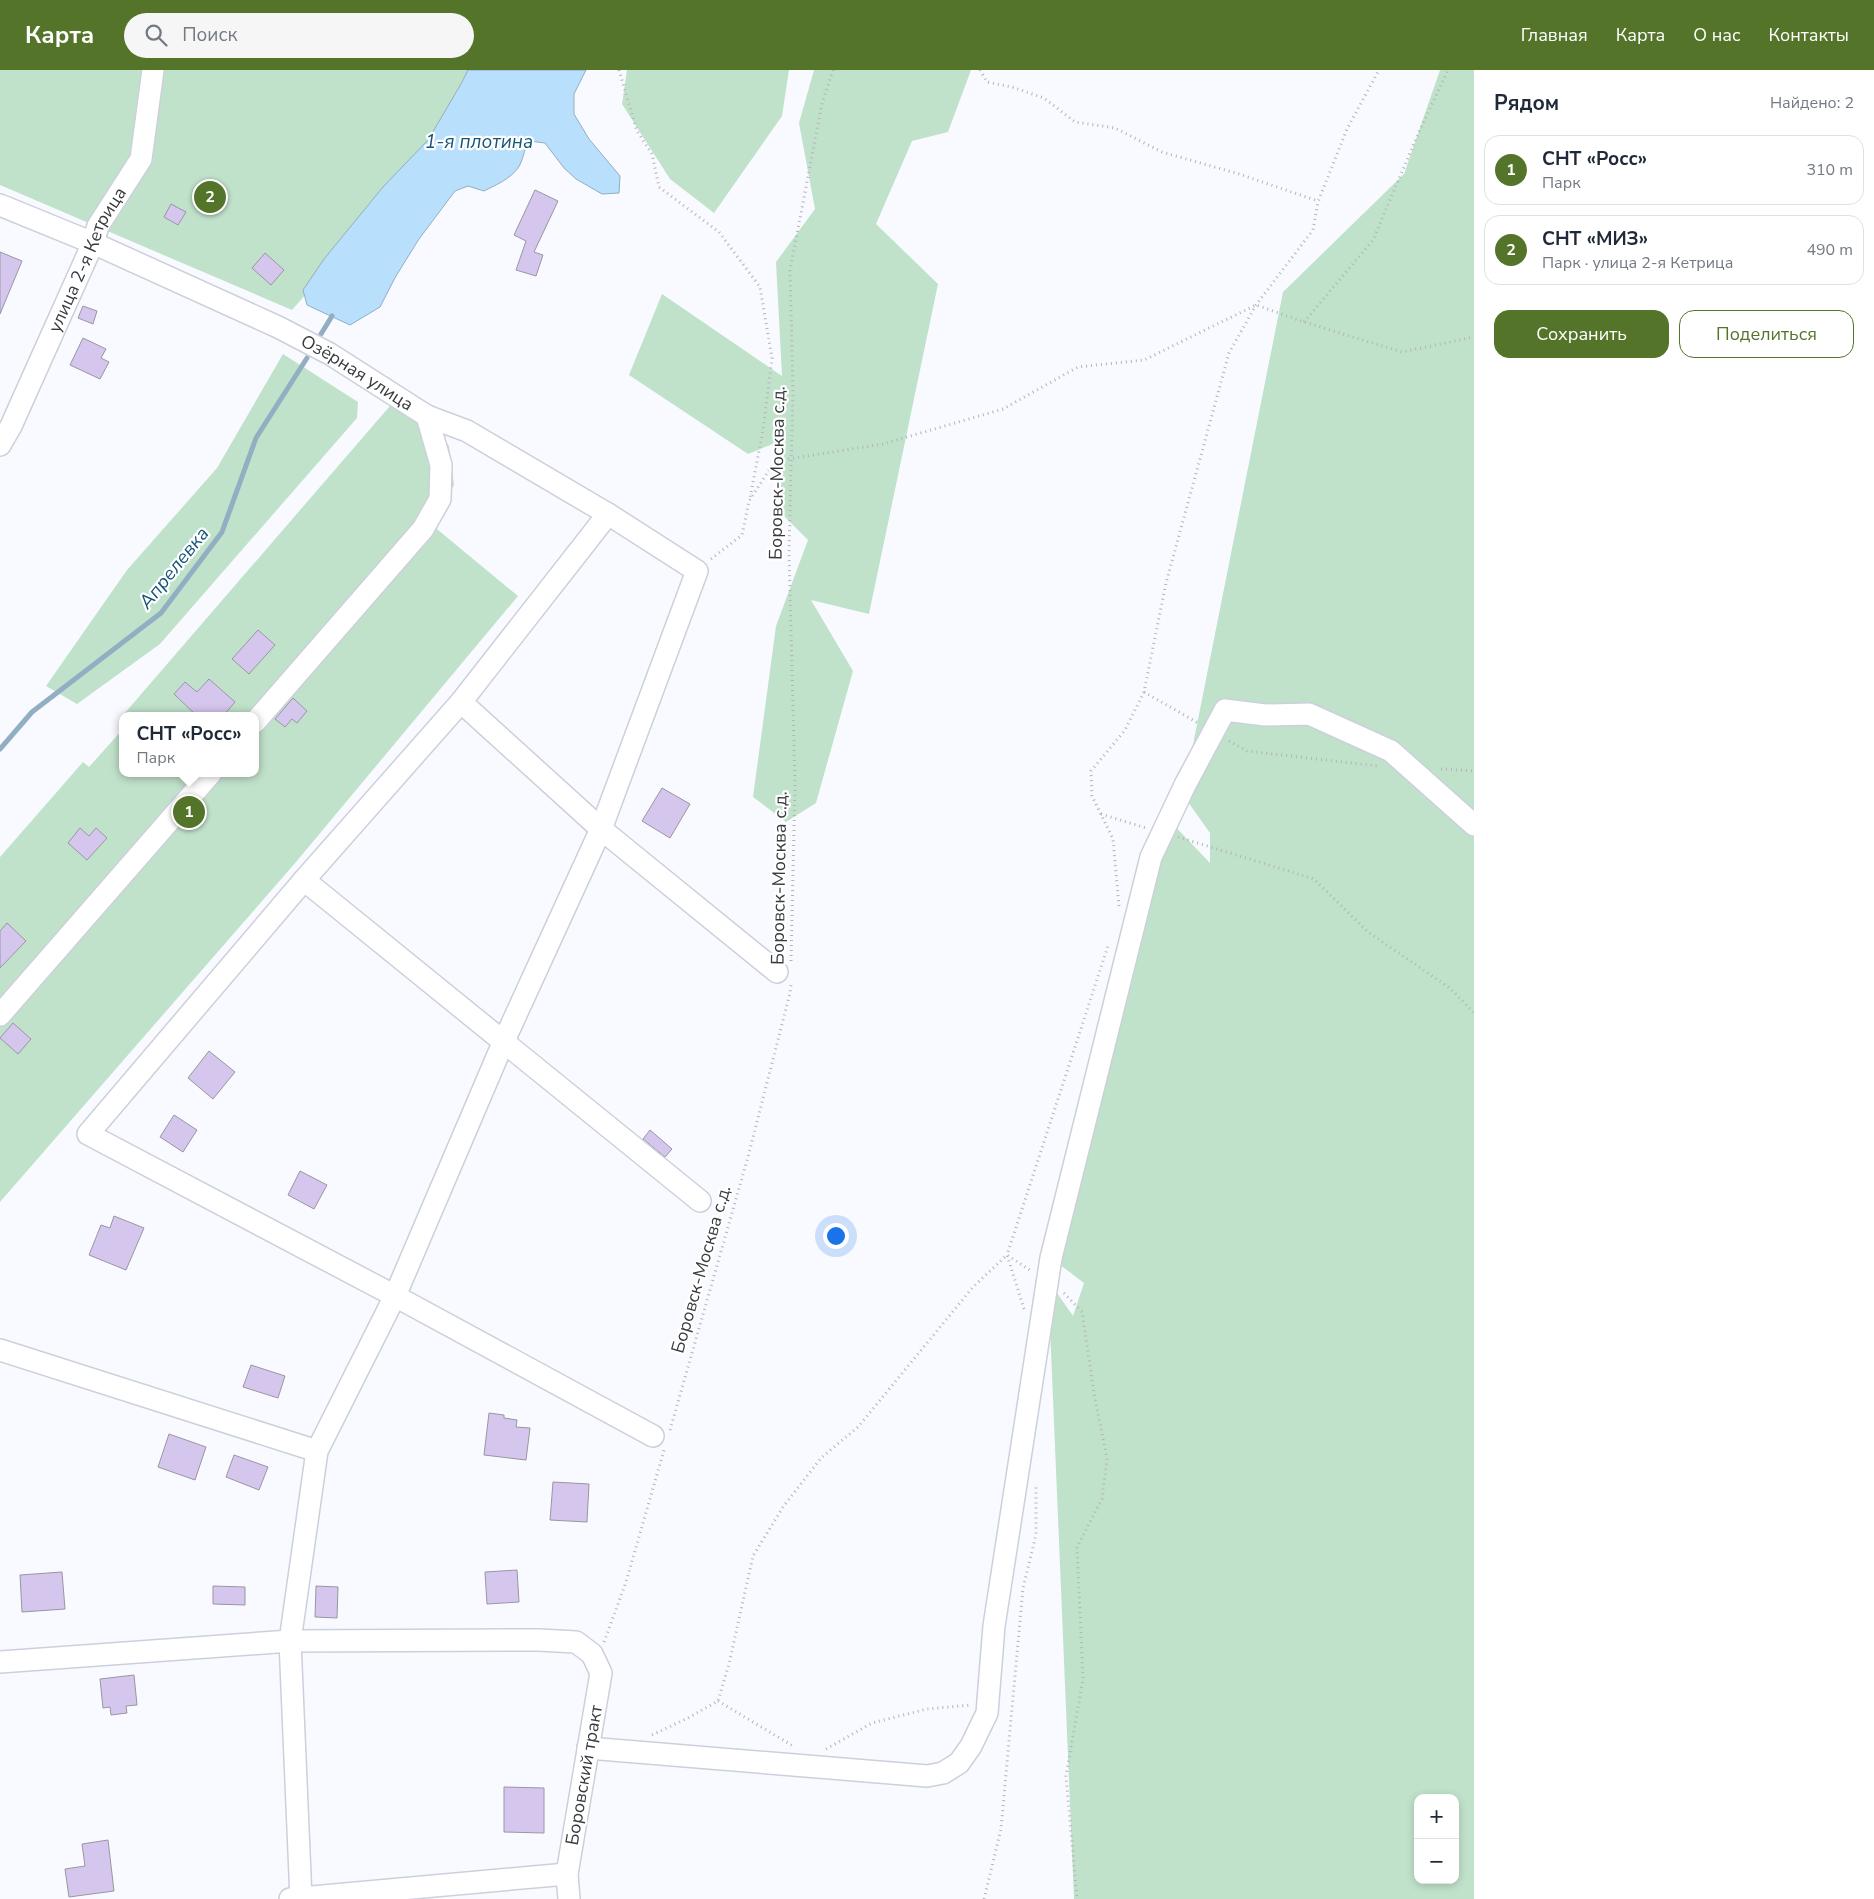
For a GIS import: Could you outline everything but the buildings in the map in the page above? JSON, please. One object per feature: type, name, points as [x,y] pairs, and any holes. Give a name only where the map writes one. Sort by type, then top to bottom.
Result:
[{"type":"street","name":"улица 2-я Кетрица","points":[[0,445],[11,426],[93,243],[98,226],[141,159],[153,70]]},
{"type":"street","name":"Озёрная улица","points":[[0,205],[93,243],[278,327],[330,354],[427,416],[467,431],[608,514],[697,571]]},
{"type":"street","points":[[259,717],[423,529],[440,499],[441,465],[427,416]]},
{"type":"street","points":[[608,514],[461,702],[304,880],[88,1134],[395,1296],[661,1441]]},
{"type":"street","points":[[567,1874],[297,1898],[290,1641],[317,1451],[395,1296],[503,1043],[601,829],[697,571]]},
{"type":"street","points":[[461,702],[601,829],[786,973]]},
{"type":"street","points":[[588,1748],[928,1776],[943,1773],[960,1763],[971,1746],[987,1713],[994,1626],[1051,1258],[1151,857],[1185,785],[1225,710],[1265,715],[1309,714],[1391,751],[1474,825]]},
{"type":"street","points":[[0,1015],[208,777]]},
{"type":"street","points":[[304,880],[700,1201]]},
{"type":"street","points":[[0,1350],[317,1451]]},
{"type":"street","points":[[0,1662],[290,1641],[539,1640],[576,1642],[594,1659]]},
{"type":"street","name":"Боровский тракт","points":[[570,1899],[567,1874],[601,1673],[594,1659]]},
{"type":"path","points":[[619,70],[636,131],[652,154],[659,187],[719,232],[760,287],[772,358],[763,430],[742,535],[697,571]]},
{"type":"path","name":"Боровск-Москва с.д.","points":[[594,1659],[626,1582],[661,1441],[748,1157],[790,993],[786,973],[795,786],[789,553],[793,392],[790,271],[822,103],[833,70]]},
{"type":"path","points":[[980,70],[987,82],[1012,87],[1044,98],[1075,122],[1115,128],[1162,152],[1239,174],[1318,202]]},
{"type":"path","points":[[1119,912],[1113,838],[1092,796],[1091,770],[1125,730],[1144,692],[1166,583],[1229,353],[1256,305],[1313,230],[1318,202],[1347,129],[1379,70]]},
{"type":"path","points":[[1304,322],[1373,240],[1418,134],[1448,70]]},
{"type":"path","points":[[749,501],[774,460],[884,444],[1003,409],[1078,367],[1144,360],[1256,305],[1402,352],[1474,337]]},
{"type":"path","points":[[1144,692],[1247,751],[1383,767]]},
{"type":"path","points":[[1412,769],[1474,771]]},
{"type":"path","points":[[1100,814],[1314,879],[1368,932],[1451,989],[1474,1013]]},
{"type":"path","points":[[650,1736],[718,1701],[729,1664],[753,1556],[783,1507],[821,1458],[858,1427],[973,1287],[1007,1255],[1110,939]]},
{"type":"path","points":[[1007,1255],[1060,1288],[1082,1312],[1094,1393],[1107,1460],[1102,1499],[1077,1547],[1083,1679],[1066,1776],[1077,1899]]},
{"type":"path","points":[[1007,1255],[1025,1318]]},
{"type":"path","points":[[984,1899],[1001,1829],[1023,1588],[1036,1535],[1035,1477]]},
{"type":"path","points":[[825,1750],[872,1723],[927,1708],[988,1702],[1013,1696]]},
{"type":"path","points":[[718,1701],[792,1746],[800,1747]]},
{"type":"green space","points":[[0,70],[483,70],[382,208],[292,310],[0,185]]},
{"type":"green space","points":[[627,70],[789,70],[782,116],[714,213],[670,179],[622,104]]},
{"type":"green space","points":[[814,70],[971,70],[948,132],[912,141],[876,224],[938,284],[869,614],[811,600],[853,671],[816,803],[786,822],[753,797],[776,626],[808,540],[779,511],[785,439],[748,454],[629,375],[662,294],[782,376],[776,262],[815,209],[799,123]]},
{"type":"green space","points":[[1440,70],[1474,70],[1474,1899],[1074,1899],[1048,1280],[1073,1316],[1084,1283],[1051,1258],[1170,821],[1210,863],[1210,833],[1183,795],[1283,292],[1404,174]]},
{"type":"green space","points":[[283,354],[358,402],[357,418],[160,644],[77,704],[46,686],[127,570],[217,468]]},
{"type":"green space","points":[[402,392],[449,446],[454,485],[432,525],[518,596],[296,862],[0,1202],[0,857],[83,762],[89,767],[119,733],[119,777],[259,777],[259,712],[126,712]]},
{"type":"water","name":"1-я плотина","points":[[468,70],[586,70],[574,94],[574,114],[589,139],[620,176],[619,193],[602,194],[576,179],[564,168],[545,143],[529,141],[520,165],[507,179],[484,191],[468,186],[455,191],[419,239],[396,276],[380,307],[350,325],[307,305],[303,290],[324,259],[383,187],[428,140]]},
{"type":"waterway","points":[[321,334],[332,316]]},
{"type":"waterway","name":"Апрелевка","points":[[0,749],[32,712],[161,613],[222,532],[256,438],[307,358]]},
{"type":"place","name":"СНТ «МИЗ»","points":[[210,197]]},
{"type":"place","name":"СНТ «Росс»","points":[[189,812]]}]
